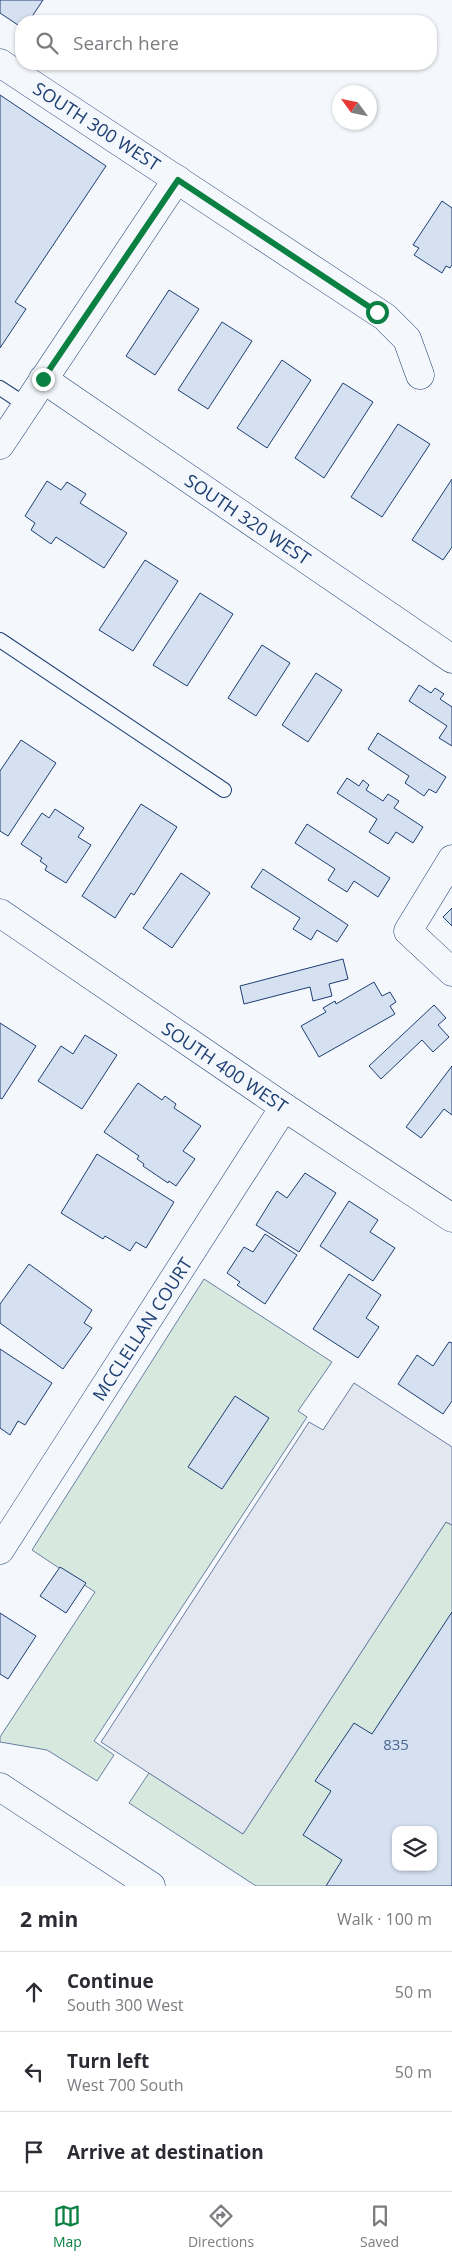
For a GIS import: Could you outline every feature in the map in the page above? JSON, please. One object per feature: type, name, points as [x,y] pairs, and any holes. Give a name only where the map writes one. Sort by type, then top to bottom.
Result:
[{"type":"street","name":"SOUTH 300 WEST","points":[[0,63],[385,317],[407,340],[420,376]]},
{"type":"street","points":[[0,445],[178,180]]},
{"type":"street","name":"SOUTH 320 WEST","points":[[43,379],[452,659]]},
{"type":"street","points":[[452,858],[408,931],[452,972]]},
{"type":"street","name":"SOUTH 400 WEST","points":[[0,913],[284,1107],[452,1218]]},
{"type":"street","name":"MCCLELLAN COURT","points":[[0,1550],[284,1107]]},
{"type":"street","points":[[0,1787],[152,1886]]},
{"type":"lane","points":[[0,388],[26,405]]},
{"type":"lane","points":[[0,640],[224,790]]},
{"type":"shaded area","points":[[204,1279],[332,1362],[298,1411],[307,1417],[94,1741],[114,1755],[97,1781],[47,1750],[0,1742],[0,1737],[95,1592],[32,1550]]},
{"type":"shaded area","points":[[354,1383],[452,1447],[452,1525],[446,1522],[243,1834],[101,1742],[309,1422],[323,1430]]},
{"type":"shaded area","points":[[446,1522],[452,1525],[452,1886],[256,1886],[129,1803],[149,1773],[243,1834]]},
{"type":"building","points":[[0,0],[43,0],[33,15],[15,15],[15,23],[0,13]]},
{"type":"building","points":[[0,95],[106,166],[15,302],[26,309],[0,348]]},
{"type":"building","points":[[442,201],[452,208],[452,265],[450,268],[446,266],[442,273],[414,255],[419,248],[413,245]]},
{"type":"building","points":[[169,290],[199,309],[155,375],[126,356]]},
{"type":"building","points":[[222,322],[252,341],[208,409],[178,390]]},
{"type":"building","points":[[282,360],[311,380],[267,448],[237,428]]},
{"type":"building","points":[[343,383],[373,402],[324,478],[295,458]]},
{"type":"building","points":[[398,424],[430,444],[382,517],[351,497]]},
{"type":"building","points":[[452,479],[452,547],[443,560],[412,540]]},
{"type":"building","points":[[47,481],[61,490],[67,482],[86,494],[80,503],[127,533],[104,568],[56,537],[51,544],[31,530],[35,523],[25,516]]},
{"type":"building","points":[[145,560],[178,581],[133,651],[99,630]]},
{"type":"building","points":[[200,593],[233,614],[187,686],[153,665]]},
{"type":"building","points":[[262,645],[290,663],[256,716],[228,698]]},
{"type":"building","points":[[316,673],[342,690],[308,742],[282,725]]},
{"type":"building","points":[[419,685],[431,693],[435,688],[444,694],[440,699],[452,707],[452,746],[439,738],[447,726],[409,701]]},
{"type":"building","points":[[378,733],[446,777],[436,793],[429,789],[424,796],[405,783],[409,776],[368,749]]},
{"type":"building","points":[[21,740],[56,763],[8,836],[0,831],[0,771]]},
{"type":"building","points":[[347,778],[359,786],[363,780],[369,785],[366,790],[383,801],[388,794],[399,801],[394,808],[423,827],[413,843],[396,832],[388,844],[369,832],[377,819],[337,793]]},
{"type":"building","points":[[141,804],[177,827],[134,895],[131,893],[115,918],[82,896]]},
{"type":"building","points":[[55,809],[84,828],[78,837],[91,845],[66,883],[45,870],[47,866],[40,861],[42,858],[21,844],[42,813],[49,818]]},
{"type":"building","points":[[307,824],[390,878],[378,897],[354,881],[347,892],[328,880],[335,869],[295,843]]},
{"type":"building","points":[[263,869],[348,925],[337,942],[317,930],[311,940],[293,929],[300,918],[251,887]]},
{"type":"building","points":[[181,873],[210,893],[172,948],[143,928]]},
{"type":"building","points":[[452,908],[452,926],[443,917]]},
{"type":"building","points":[[343,959],[348,979],[329,984],[332,996],[313,1001],[310,987],[244,1004],[240,986]]},
{"type":"building","points":[[374,982],[382,996],[390,992],[396,1002],[390,1006],[395,1014],[319,1057],[301,1026],[326,1012],[323,1008],[335,1001],[336,1004]]},
{"type":"building","points":[[434,1005],[446,1018],[438,1025],[449,1037],[433,1052],[422,1040],[381,1079],[369,1066]]},
{"type":"building","points":[[0,1023],[36,1046],[2,1099],[0,1098]]},
{"type":"building","points":[[85,1035],[117,1055],[82,1109],[38,1081],[61,1046],[73,1054]]},
{"type":"building","points":[[452,1066],[452,1115],[444,1109],[421,1138],[406,1127]]},
{"type":"building","points":[[138,1083],[162,1100],[165,1096],[176,1104],[174,1108],[201,1126],[183,1151],[195,1159],[176,1186],[169,1181],[168,1183],[143,1166],[144,1164],[137,1159],[139,1156],[104,1132]]},
{"type":"building","points":[[97,1154],[174,1202],[146,1248],[136,1242],[130,1251],[105,1236],[103,1239],[61,1213]]},
{"type":"building","points":[[305,1173],[336,1193],[299,1252],[256,1225],[277,1191],[287,1198]]},
{"type":"building","points":[[349,1201],[378,1220],[370,1232],[395,1248],[373,1281],[320,1246]]},
{"type":"building","points":[[265,1234],[297,1255],[265,1304],[237,1285],[240,1282],[227,1273],[244,1247],[253,1252]]},
{"type":"building","points":[[29,1264],[92,1310],[84,1323],[92,1328],[63,1369],[0,1323],[0,1304]]},
{"type":"building","points":[[349,1274],[381,1295],[366,1318],[379,1327],[358,1358],[313,1329]]},
{"type":"building","points":[[449,1342],[452,1343],[452,1401],[443,1414],[398,1384],[417,1355],[433,1366]]},
{"type":"building","points":[[0,1349],[52,1383],[25,1425],[18,1421],[10,1435],[0,1428]]},
{"type":"building","points":[[235,1396],[269,1418],[222,1489],[188,1467]]},
{"type":"building","points":[[60,1567],[86,1583],[66,1613],[40,1596]]},
{"type":"building","points":[[452,1612],[452,1886],[326,1886],[342,1860],[303,1835],[331,1791],[315,1781],[354,1723],[372,1734]]},
{"type":"building","points":[[0,1613],[36,1636],[8,1679],[0,1674]]},
{"type":"route","points":[[43,379],[178,180],[377,312]]}]
